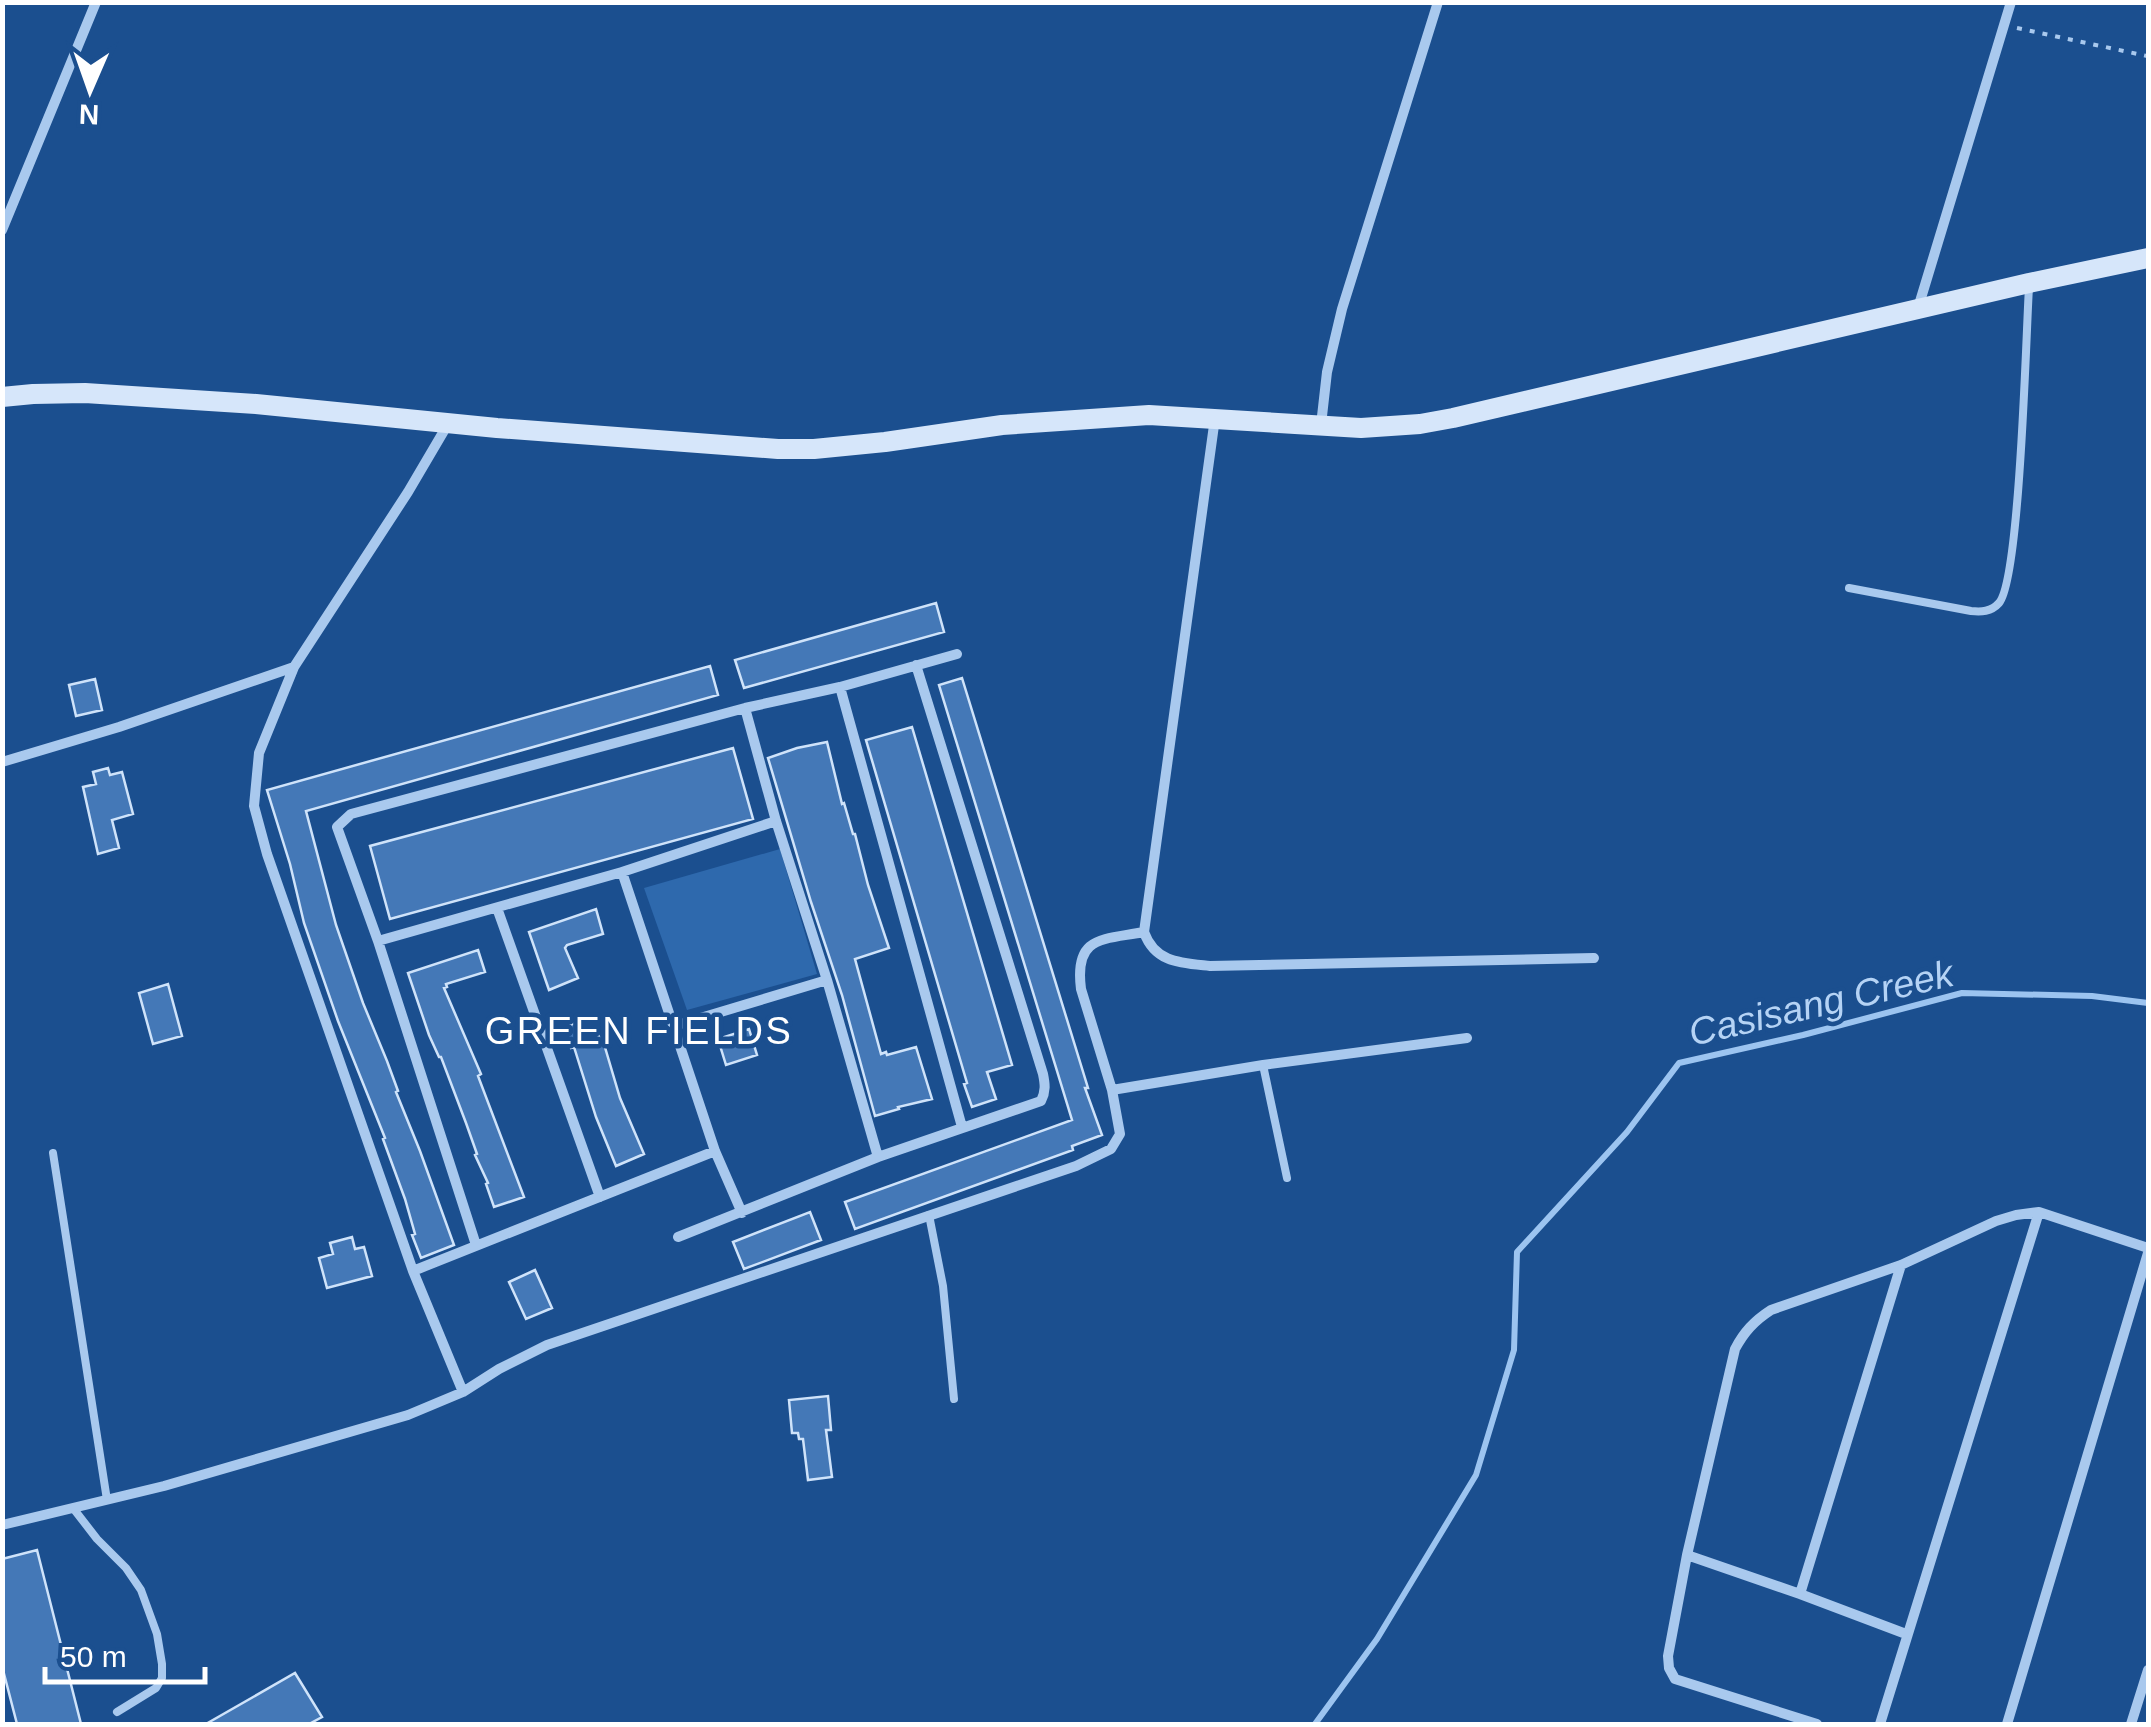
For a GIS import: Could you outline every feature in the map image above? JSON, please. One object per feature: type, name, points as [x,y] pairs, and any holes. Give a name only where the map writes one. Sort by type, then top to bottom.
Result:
[{"type":"street","points":[[2,230],[96,2]]},
{"type":"street","points":[[1320,426],[1327,372],[1342,309],[1438,2]]},
{"type":"street","points":[[1918,310],[2010,2]]},
{"type":"street","points":[[2,396],[123,396],[256,404],[448,423],[814,449],[1002,425],[1149,415],[1392,427],[1453,418],[2148,258]]},
{"type":"street","points":[[1215,418],[1144,932],[1150,946],[1159,955],[1182,963],[1210,966],[1594,958]]},
{"type":"street","points":[[448,423],[408,492],[294,667],[258,752],[254,806],[267,854],[413,1271],[463,1392]]},
{"type":"street","points":[[476,1244],[378,940],[337,827],[351,814],[957,654]]},
{"type":"street","points":[[678,1237],[878,1157],[1041,1101],[1045,1087],[916,666]]},
{"type":"street","points":[[2,762],[120,727],[294,667]]},
{"type":"street","points":[[840,687],[962,1128]]},
{"type":"street","points":[[745,708],[878,1157]]},
{"type":"street","points":[[378,940],[622,872],[776,822]]},
{"type":"street","points":[[622,872],[715,1151],[742,1213]]},
{"type":"street","points":[[497,908],[600,1198]]},
{"type":"street","points":[[2,1525],[164,1486],[408,1415],[463,1392],[546,1345],[1076,1166],[1111,1148],[1120,1134],[1112,1090],[1079,974],[1085,950],[1094,942],[1144,932]]},
{"type":"street","points":[[674,1026],[827,980]]},
{"type":"street","points":[[1112,1090],[1263,1064],[1466,1038]]},
{"type":"street","points":[[413,1271],[715,1151]]},
{"type":"street","points":[[1880,1724],[2038,1212]]},
{"type":"street","points":[[1817,1724],[1675,1679],[1669,1668],[1687,1555],[1734,1349],[1752,1323],[1771,1310],[1901,1265],[1996,1222],[2038,1212],[2148,1250],[2007,1724]]},
{"type":"street","points":[[1800,1594],[1901,1265]]},
{"type":"street","points":[[1687,1555],[1906,1634]]},
{"type":"street","points":[[2131,1724],[2144,1697],[2148,1670]]},
{"type":"lane","points":[[1849,588],[1970,611],[1984,612],[1998,604],[2005,591],[2015,517],[2029,283]]},
{"type":"lane","points":[[1263,1064],[1287,1178]]},
{"type":"lane","points":[[53,1153],[107,1500]]},
{"type":"lane","points":[[930,1215],[943,1286],[954,1399]]},
{"type":"lane","points":[[73,1508],[141,1590],[157,1634],[162,1678],[156,1688],[117,1712]]},
{"type":"path","points":[[2003,25],[2147,56]]},
{"type":"shaded area","points":[[780,849],[817,974],[687,1010],[644,888]]},
{"type":"building","points":[[936,603],[944,632],[744,688],[735,660]]},
{"type":"building","points":[[710,666],[718,695],[306,811],[336,925],[454,1245],[421,1258],[385,1138],[304,923],[267,790]]},
{"type":"building","points":[[962,678],[1102,1135],[1072,1146],[1073,1150],[855,1229],[845,1202],[1072,1120],[939,685]]},
{"type":"building","points":[[95,679],[102,710],[76,716],[69,685]]},
{"type":"building","points":[[912,727],[1012,1065],[987,1072],[996,1099],[972,1107],[866,740]]},
{"type":"building","points":[[827,742],[842,804],[855,834],[889,948],[855,959],[881,1054],[916,1047],[932,1099],[875,1116],[842,995],[768,758]]},
{"type":"building","points":[[733,748],[753,819],[390,919],[370,846]]},
{"type":"building","points":[[108,768],[110,775],[122,772],[133,814],[112,820],[119,848],[98,854],[83,787],[96,784],[93,772]]},
{"type":"building","points":[[596,909],[603,934],[565,948],[578,978],[549,990],[529,932]]},
{"type":"building","points":[[478,950],[485,972],[444,988],[481,1074],[478,1076],[524,1197],[494,1207],[408,973]]},
{"type":"building","points":[[168,984],[182,1036],[153,1044],[139,993]]},
{"type":"building","points":[[591,1016],[644,1154],[616,1166],[574,1047],[571,1048],[563,1028]]},
{"type":"building","points":[[749,1029],[757,1055],[726,1065],[718,1039]]},
{"type":"building","points":[[810,1212],[821,1240],[744,1269],[733,1242]]},
{"type":"building","points":[[352,1237],[355,1249],[364,1247],[372,1276],[327,1288],[319,1258],[333,1254],[330,1243]]},
{"type":"building","points":[[535,1270],[552,1308],[526,1319],[509,1282]]},
{"type":"building","points":[[828,1396],[831,1430],[826,1430],[832,1477],[808,1480],[803,1439],[792,1433],[789,1400]]},
{"type":"building","points":[[37,1550],[81,1724],[17,1724],[2,1666],[2,1559]]},
{"type":"building","points":[[295,1673],[322,1717],[309,1724],[206,1724]]},
{"type":"waterway","name":"Casisang Creek","points":[[1315,1724],[1377,1639],[1476,1475],[1514,1350],[1517,1252],[1627,1132],[1679,1063],[1962,993],[2092,996],[2148,1003]]},
{"type":"district","name":"GREEN FIELDS","points":[[639,1031]]}]
